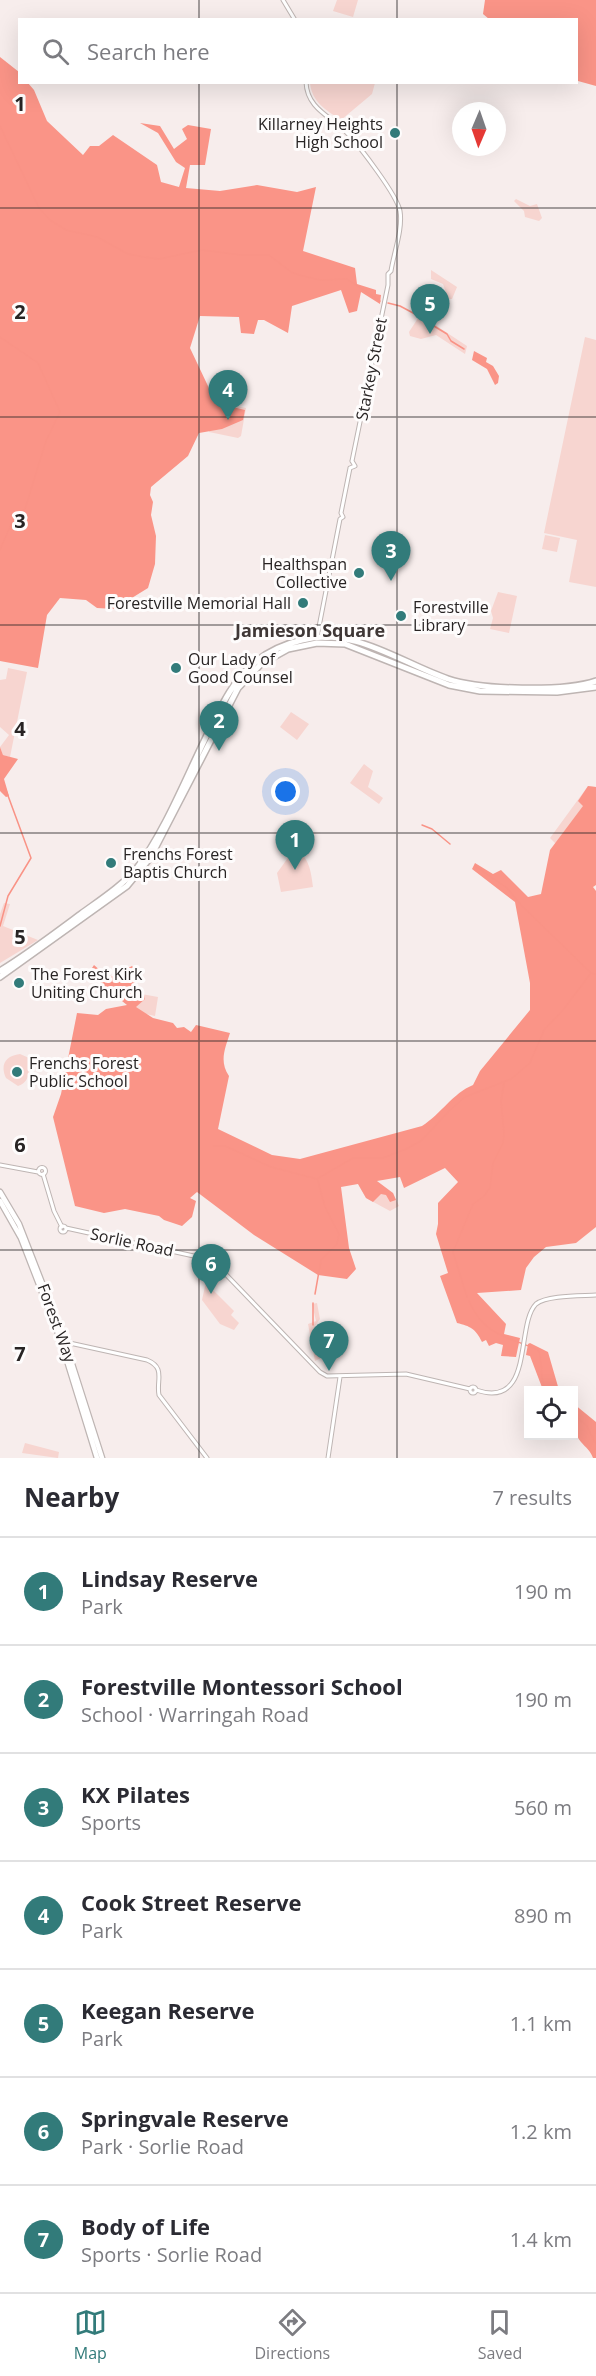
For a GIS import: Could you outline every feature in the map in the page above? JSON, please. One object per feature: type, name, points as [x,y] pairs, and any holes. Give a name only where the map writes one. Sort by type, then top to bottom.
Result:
[{"type":"highway","points":[[0,970],[64,930],[127,886],[143,864],[236,686],[271,658],[288,649],[317,640],[337,643],[356,647],[447,679],[484,686],[561,687],[596,681]]},
{"type":"highway","points":[[406,665],[449,685],[480,691],[557,692],[596,687]]},
{"type":"highway","points":[[0,978],[64,930]]},
{"type":"main road","name":"Forest Way","points":[[0,1192],[63,1342],[100,1458]]},
{"type":"main road","name":"Forest Way","points":[[0,1201],[8,1210]]},
{"type":"main road","points":[[0,1213],[8,1210]]},
{"type":"street","points":[[283,0],[294,18]]},
{"type":"street","name":"Starkey Street","points":[[306,84],[314,106],[350,136],[398,204],[400,222],[352,461],[348,464],[350,468],[341,513],[337,516],[340,519],[317,640]]},
{"type":"street","name":"Sorlie Road","points":[[0,1165],[43,1174],[54,1211],[64,1228],[212,1260],[320,1372],[327,1376],[406,1374],[470,1389],[472,1393],[476,1390],[489,1393],[498,1392],[513,1381],[531,1316],[537,1304],[545,1299],[596,1295]]},
{"type":"street","points":[[63,1342],[147,1360],[159,1369],[158,1392],[161,1398],[207,1458]]},
{"type":"street","points":[[328,1458],[340,1377]]},
{"type":"shaded area","points":[[337,0],[358,0],[353,17],[333,11]]},
{"type":"shaded area","points":[[485,0],[596,0],[596,86],[578,81],[578,18],[488,18],[483,14]]},
{"type":"shaded area","points":[[0,57],[18,71],[18,84],[29,84],[34,90],[47,121],[83,155],[90,146],[99,146],[113,135],[157,165],[161,182],[179,187],[185,168],[176,162],[158,133],[140,123],[160,126],[174,149],[187,139],[182,129],[188,125],[211,129],[205,165],[190,165],[186,188],[220,191],[257,185],[297,192],[316,187],[303,251],[355,268],[357,284],[376,290],[376,294],[381,295],[380,304],[361,292],[357,311],[349,313],[341,290],[292,306],[288,333],[264,320],[258,320],[254,334],[241,333],[239,317],[200,316],[190,348],[216,403],[245,410],[243,420],[222,429],[199,433],[188,456],[151,487],[150,495],[153,502],[151,515],[156,536],[155,564],[148,588],[114,609],[97,608],[86,600],[60,598],[47,615],[38,668],[0,661]]},
{"type":"shaded area","points":[[310,84],[375,84],[372,94],[341,120],[325,109],[311,90]]},
{"type":"shaded area","points":[[516,199],[530,206],[537,204],[542,218],[539,221],[525,217],[524,211],[514,201]]},
{"type":"shaded area","points":[[431,270],[457,287],[452,299],[448,299],[443,284],[431,279]]},
{"type":"shaded area","points":[[420,315],[467,346],[465,354],[436,335],[421,339],[410,336],[409,332]]},
{"type":"shaded area","points":[[585,337],[596,340],[596,587],[569,582],[577,540],[544,533]]},
{"type":"shaded area","points":[[474,351],[487,358],[486,362],[493,366],[499,376],[498,383],[495,385],[487,369],[472,360]]},
{"type":"shaded area","points":[[215,402],[246,408],[241,436],[238,438],[209,432]]},
{"type":"shaded area","points":[[545,535],[560,538],[557,552],[542,549]]},
{"type":"shaded area","points":[[498,592],[517,596],[509,633],[490,629],[493,618],[491,611]]},
{"type":"shaded area","points":[[8,668],[27,672],[10,757],[3,755],[0,747],[9,735],[0,727],[0,680],[6,679]]},
{"type":"shaded area","points":[[291,712],[309,724],[297,740],[280,727]]},
{"type":"shaded area","points":[[0,747],[3,755],[18,759],[4,779],[9,796],[6,797],[0,791]]},
{"type":"shaded area","points":[[364,764],[373,771],[368,787],[383,798],[379,804],[350,783]]},
{"type":"shaded area","points":[[588,786],[596,787],[560,848],[550,838]]},
{"type":"shaded area","points":[[588,786],[596,787],[596,885],[593,887],[596,891],[596,1227],[576,1243],[546,1247],[534,1257],[526,1268],[521,1290],[477,1293],[506,1324],[504,1334],[520,1338],[516,1357],[501,1356],[503,1345],[496,1343],[489,1346],[486,1340],[482,1342],[472,1329],[457,1323],[440,1276],[448,1273],[436,1234],[438,1203],[458,1182],[445,1168],[404,1188],[400,1177],[377,1181],[393,1193],[396,1200],[390,1202],[386,1195],[381,1194],[373,1202],[366,1198],[358,1184],[341,1187],[349,1248],[356,1269],[347,1279],[318,1275],[254,1235],[197,1192],[190,1198],[196,1201],[192,1217],[182,1226],[159,1216],[125,1209],[104,1213],[75,1206],[53,1117],[61,1094],[77,1013],[98,1015],[106,1009],[127,1005],[88,974],[94,965],[109,978],[132,966],[135,968],[136,992],[144,995],[145,999],[136,1007],[153,1018],[173,1023],[177,1028],[184,1027],[191,1032],[196,1025],[230,1033],[224,1060],[229,1076],[218,1129],[272,1155],[300,1159],[422,1126],[459,1093],[473,1085],[480,1071],[530,1010],[530,983],[515,902],[472,869],[475,863],[493,874],[501,870],[528,897],[541,894],[550,850],[583,806],[578,801]]},
{"type":"shaded area","points":[[295,848],[308,865],[313,887],[281,892],[277,873]]},
{"type":"shaded area","points":[[4,903],[10,904],[3,926],[38,940],[0,963],[0,914]]},
{"type":"shaded area","points":[[136,993],[158,997],[155,1016],[132,1011]]},
{"type":"shaded area","points":[[20,1054],[29,1058],[30,1071],[25,1081],[18,1086],[6,1078],[4,1065],[7,1059]]},
{"type":"shaded area","points":[[358,1184],[393,1193],[399,1206],[390,1211],[366,1198]]},
{"type":"shaded area","points":[[214,1267],[211,1288],[234,1311],[231,1315],[239,1323],[234,1330],[220,1324],[202,1300],[206,1282],[211,1282]]},
{"type":"shaded area","points":[[317,1303],[320,1319],[315,1326],[321,1358],[315,1361],[308,1324],[316,1321],[312,1304]]},
{"type":"shaded area","points":[[528,1344],[548,1352],[558,1386],[541,1386],[530,1356],[526,1355]]},
{"type":"shaded area","points":[[578,1407],[596,1422],[596,1458],[593,1458],[578,1437]]},
{"type":"shaded area","points":[[25,1443],[59,1452],[58,1458],[22,1453]]},
{"type":"waterway","points":[[0,126],[39,208],[50,220],[66,230],[97,237],[128,254],[159,259],[202,250],[241,255],[269,255],[291,272],[299,275],[320,280],[347,279],[380,301]]},
{"type":"waterway","points":[[388,303],[415,314]]},
{"type":"waterway","points":[[419,317],[447,334],[451,341],[464,349]]},
{"type":"waterway","points":[[0,337],[38,363],[60,412],[46,441],[25,509],[14,517],[0,550]]},
{"type":"waterway","points":[[0,774],[31,858],[8,896],[0,926]]},
{"type":"waterway","points":[[422,825],[432,829],[450,844]]},
{"type":"waterway","points":[[475,866],[507,888],[521,905],[590,972]]},
{"type":"waterway","points":[[213,1146],[225,1146],[271,1167],[317,1179],[353,1158],[383,1158],[406,1149],[421,1141],[465,1097],[511,1079],[530,1063],[544,1030],[563,1010],[591,973],[596,974]]},
{"type":"waterway","points":[[467,1297],[453,1252],[473,1204],[490,1188],[493,1163],[503,1143],[501,1101],[504,1083]]},
{"type":"waterway","points":[[315,1294],[321,1260],[337,1244],[339,1234],[325,1207],[318,1181]]},
{"type":"waterway","points":[[469,1301],[475,1313],[489,1328],[506,1338],[538,1350],[544,1386]]},
{"type":"waterway","points":[[313,1303],[313,1325]]},
{"type":"waterway","points":[[578,1418],[586,1425],[596,1444]]},
{"type":"place","name":"Killarney Heights High School","points":[[395,133]]},
{"type":"place","name":"Keegan Reserve","points":[[430,334]]},
{"type":"place","name":"Cook Street Reserve","points":[[228,420]]},
{"type":"place","name":"Healthspan Collective","points":[[359,573]]},
{"type":"place","name":"KX Pilates","points":[[391,581]]},
{"type":"place","name":"Forestville Memorial Hall","points":[[303,603]]},
{"type":"place","name":"Forestville Library","points":[[401,616]]},
{"type":"place","name":"Our Lady of Good Counsel","points":[[176,668]]},
{"type":"place","name":"Forestville Montessori School","points":[[219,751]]},
{"type":"place","name":"Frenchs Forest Baptis Church","points":[[111,863]]},
{"type":"place","name":"Lindsay Reserve","points":[[295,870]]},
{"type":"place","name":"The Forest Kirk Uniting Church","points":[[19,983]]},
{"type":"place","name":"Frenchs Forest Public School","points":[[17,1072]]},
{"type":"place","name":"Springvale Reserve","points":[[211,1294]]},
{"type":"place","name":"Body of Life","points":[[329,1371]]},
{"type":"district","name":"Jamieson Square","points":[[310,630]]}]
